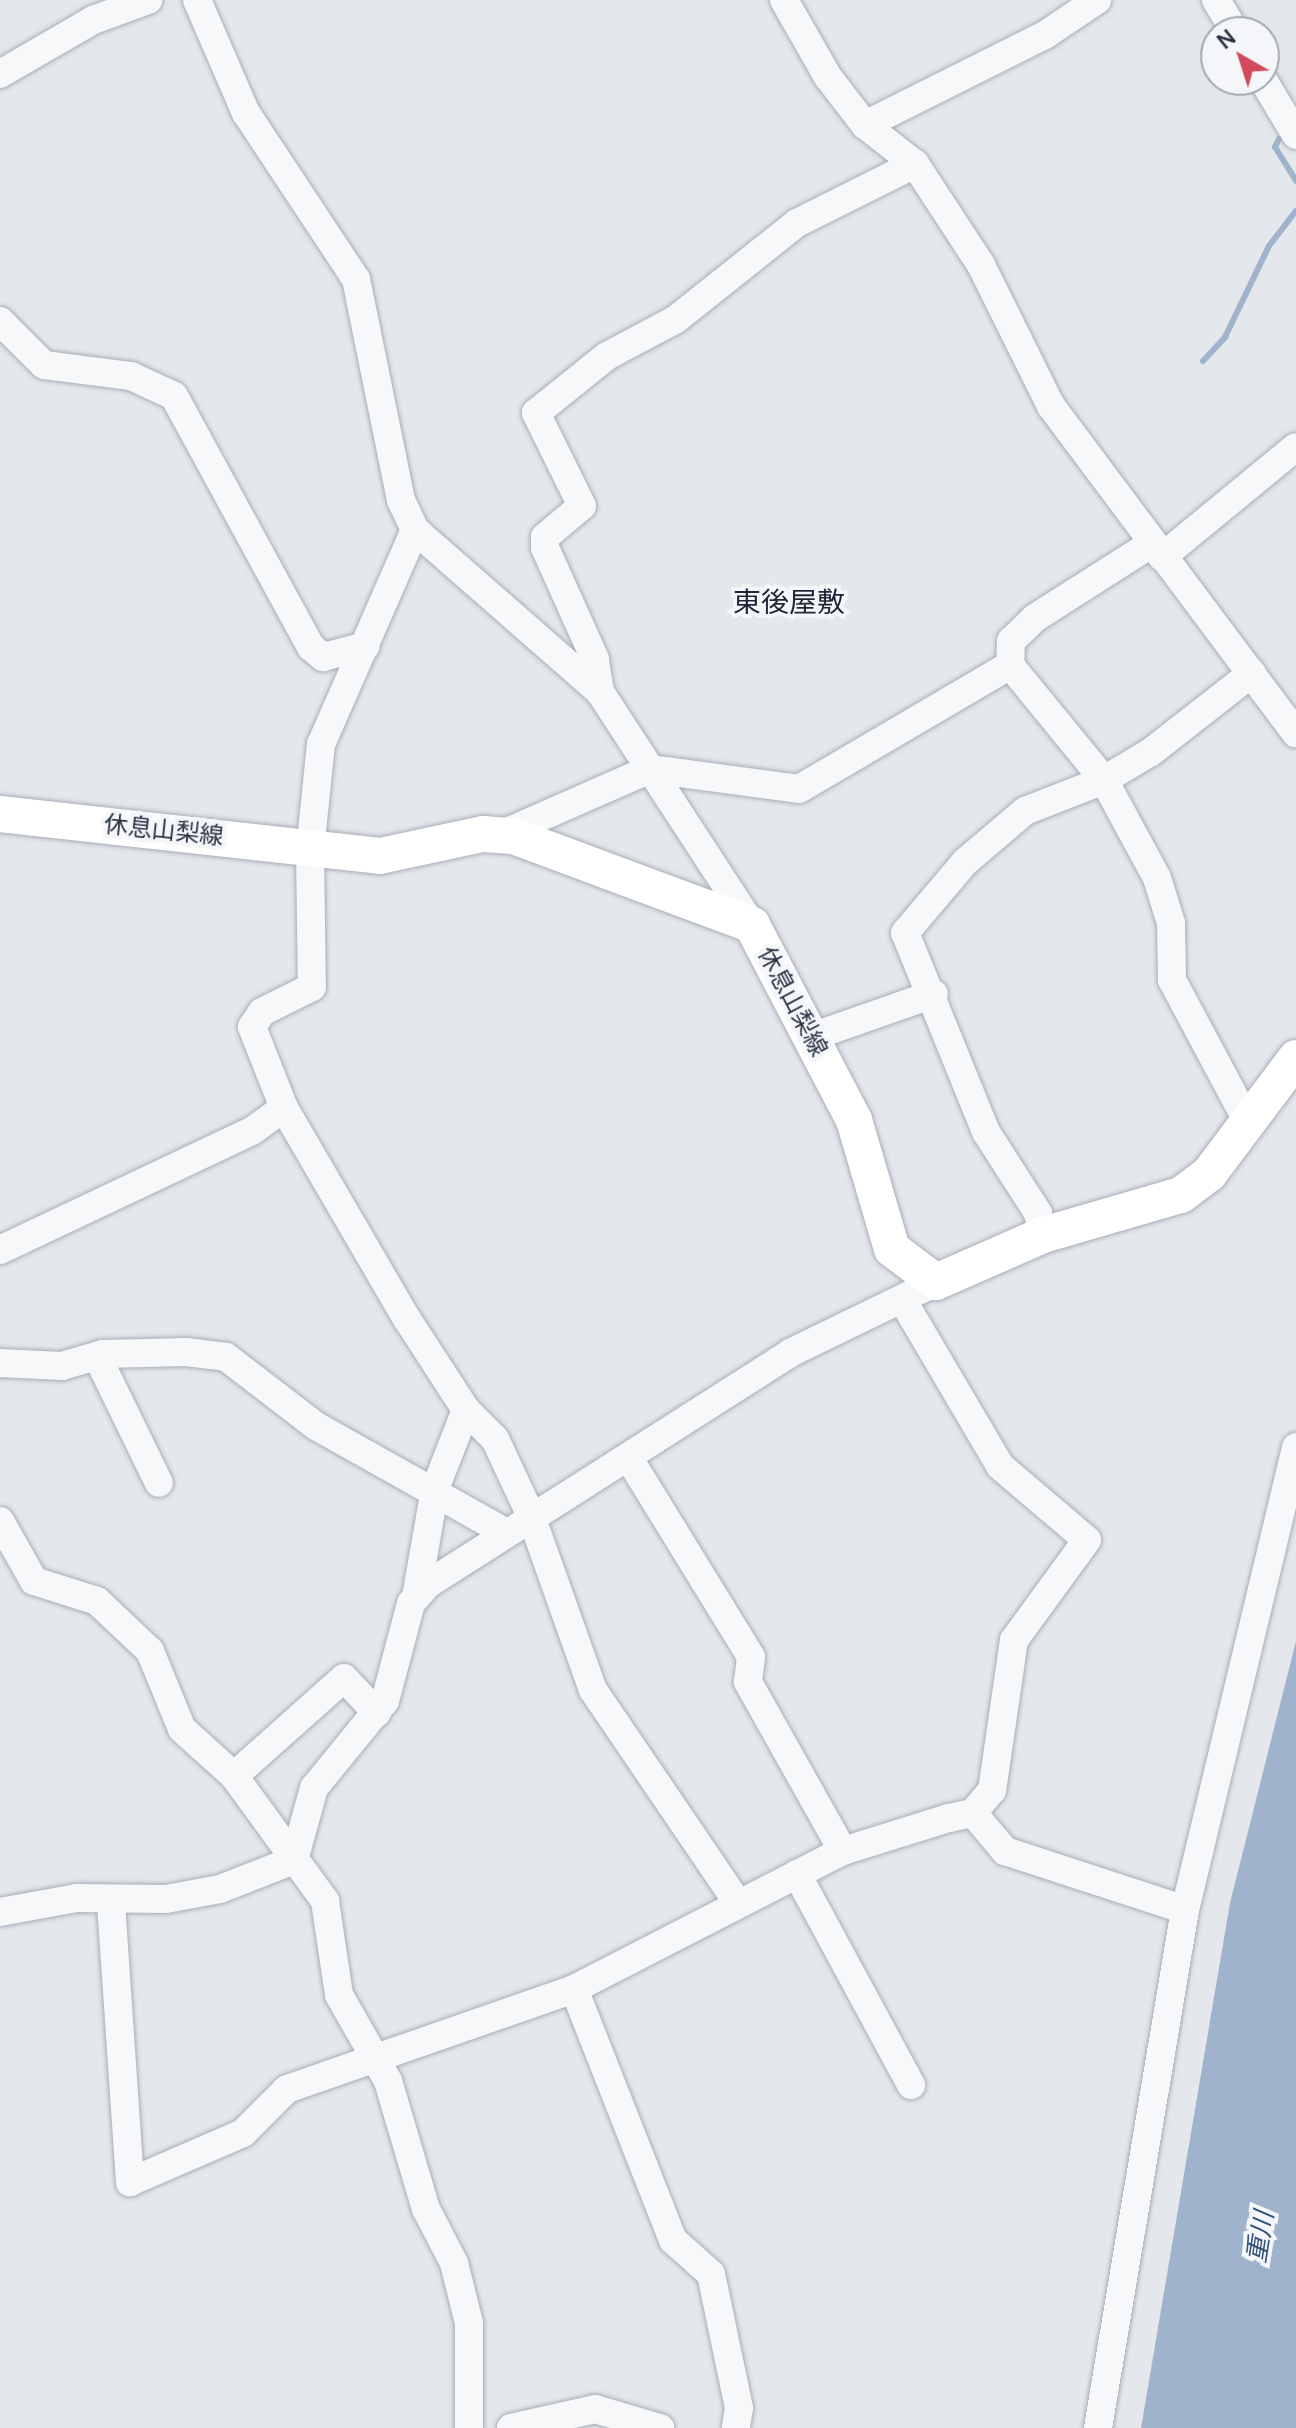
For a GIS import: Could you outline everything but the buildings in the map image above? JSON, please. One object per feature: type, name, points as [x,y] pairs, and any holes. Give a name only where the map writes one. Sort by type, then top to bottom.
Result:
[{"type":"main road","name":"休息山梨線","points":[[0,814],[179,829],[310,851],[406,854],[500,835],[535,840],[752,925],[814,1036],[876,1178],[892,1249],[936,1282]]},
{"type":"main road","points":[[936,1282],[1043,1235],[1181,1195],[1249,1124],[1296,1058]]},
{"type":"street","points":[[0,74],[93,20],[148,0]]},
{"type":"street","points":[[197,0],[246,113],[356,279],[397,486],[415,530],[600,692],[752,925]]},
{"type":"street","points":[[784,0],[865,125],[915,164],[981,265],[1051,406],[1296,733]]},
{"type":"street","points":[[865,125],[912,95],[1045,35],[1097,0]]},
{"type":"street","points":[[1273,96],[1295,132]]},
{"type":"street","points":[[600,692],[595,659],[545,548],[545,537],[582,506],[536,413],[607,356],[675,320],[797,223],[915,164]]},
{"type":"street","points":[[0,321],[44,365],[131,376],[174,396],[311,647],[323,657],[366,646]]},
{"type":"street","points":[[1249,1124],[1172,980],[1171,923],[1157,878],[1104,780],[1010,665],[1011,641],[1035,618],[1157,550],[1296,447]]},
{"type":"street","points":[[415,530],[321,744],[310,851],[312,987],[262,1012],[252,1027],[284,1108],[466,1410],[495,1439],[531,1516],[593,1690],[738,1903]]},
{"type":"street","points":[[500,835],[650,769],[799,789],[1010,665]]},
{"type":"street","points":[[1043,1235],[1038,1213],[986,1132],[934,994],[905,933],[965,862],[1025,811],[1104,780],[1252,673]]},
{"type":"street","points":[[814,1036],[934,994]]},
{"type":"street","points":[[0,1250],[252,1131],[284,1108]]},
{"type":"street","points":[[416,1597],[503,1531],[630,1460],[790,1353],[903,1301],[936,1282]]},
{"type":"street","points":[[111,1903],[114,2032],[130,2182],[243,2133],[287,2089],[374,2056],[574,1989],[843,1851],[973,1813],[992,1790],[1014,1640],[1087,1540],[1000,1466],[903,1301]]},
{"type":"street","points":[[0,1363],[62,1366],[97,1356],[226,1357],[316,1426],[435,1489],[503,1531]]},
{"type":"street","points":[[97,1356],[159,1483]]},
{"type":"street","points":[[294,1860],[314,1788],[377,1713],[416,1597],[435,1489],[466,1410]]},
{"type":"street","points":[[1098,2428],[1185,1910],[1296,1447]]},
{"type":"street","points":[[630,1460],[751,1657],[748,1682],[843,1851]]},
{"type":"street","points":[[0,1521],[34,1581],[97,1601],[150,1651],[182,1729],[234,1776],[325,1901],[339,1995],[388,2081],[426,2209],[454,2263],[469,2323],[469,2428]]},
{"type":"street","points":[[234,1776],[344,1678],[377,1713]]},
{"type":"street","points":[[973,1813],[1005,1851],[1185,1910]]},
{"type":"street","points":[[0,1912],[77,1898],[111,1903],[220,1889],[294,1860]]},
{"type":"street","points":[[797,1874],[911,2085]]},
{"type":"street","points":[[574,1989],[673,2240],[711,2274],[739,2408],[736,2428]]},
{"type":"street","points":[[511,2428],[595,2409],[660,2428]]},
{"type":"water","name":"重川","points":[[1296,1641],[1296,2428],[1141,2428],[1230,1903]]},
{"type":"waterway","points":[[1279,139],[1275,147],[1296,181]]},
{"type":"waterway","points":[[1203,361],[1225,337],[1269,246],[1296,211]]},
{"type":"district","name":"東後屋敷","points":[[789,601]]}]
